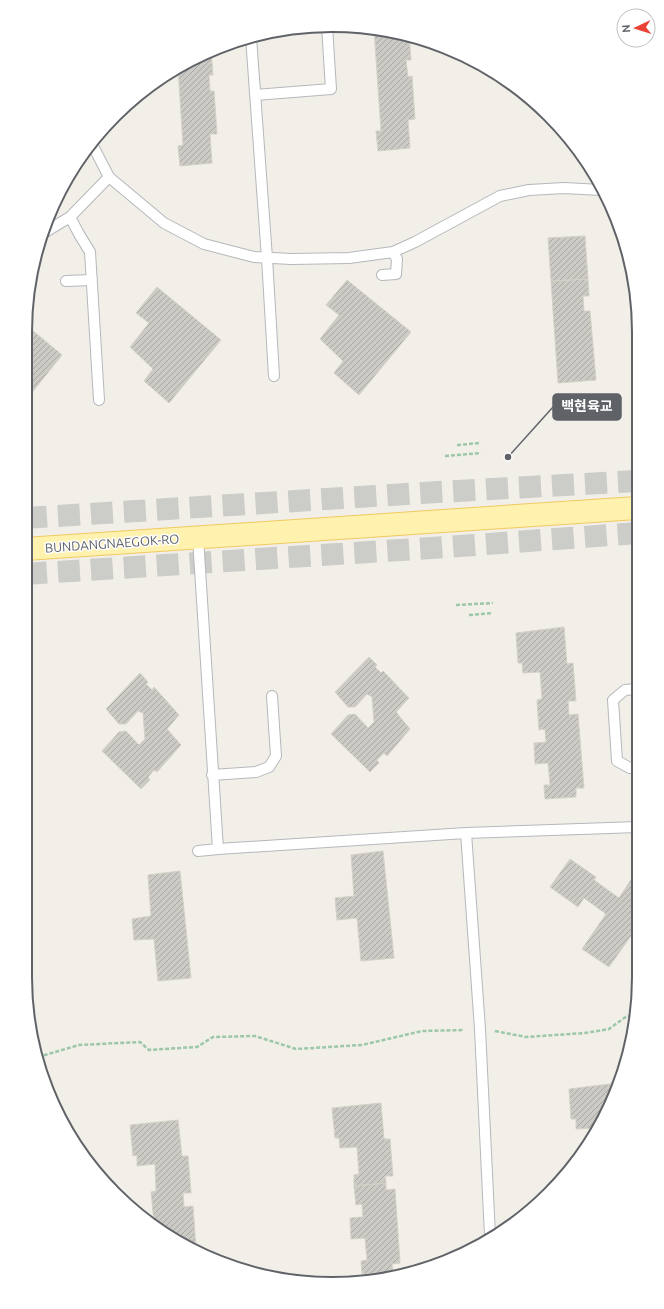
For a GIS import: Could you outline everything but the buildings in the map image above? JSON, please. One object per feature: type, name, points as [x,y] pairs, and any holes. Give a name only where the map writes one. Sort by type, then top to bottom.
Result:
[{"type":"main road","name":"BUNDANGNAEGOK-RO","points":[[32,549],[632,508]]},
{"type":"lane","points":[[255,95],[331,89],[327,32]]},
{"type":"lane","points":[[251,43],[274,376]]},
{"type":"lane","points":[[94,149],[109,177],[164,223],[204,244],[254,257],[291,259],[349,258],[393,252],[421,239],[500,196],[529,190],[564,188],[596,190]]},
{"type":"lane","points":[[51,229],[70,217],[109,177]]},
{"type":"lane","points":[[70,217],[90,252],[99,400]]},
{"type":"lane","points":[[382,275],[396,274],[397,259],[393,252]]},
{"type":"lane","points":[[66,282],[92,280]]},
{"type":"lane","points":[[198,538],[212,775],[218,849]]},
{"type":"lane","points":[[632,689],[625,690],[613,700],[617,761],[632,768]]},
{"type":"lane","points":[[212,775],[256,772],[269,767],[276,756],[272,696]]},
{"type":"lane","points":[[198,851],[466,833],[632,827]]},
{"type":"lane","points":[[466,833],[480,1029],[490,1232]]},
{"type":"path","points":[[457,445],[480,443]]},
{"type":"path","points":[[445,456],[481,453]]},
{"type":"path","points":[[456,605],[493,603]]},
{"type":"path","points":[[469,614],[493,613]]},
{"type":"path","points":[[42,1056],[79,1045],[140,1042],[149,1050],[197,1047],[213,1037],[255,1036],[296,1049],[362,1045],[422,1031],[480,1029],[526,1037],[585,1033],[609,1029],[629,1016]]},
{"type":"tunnel","points":[[32,518],[632,481]]},
{"type":"tunnel","points":[[32,574],[447,547],[632,533]]},
{"type":"place","name":"백현육교","points":[[508,457]]}]
